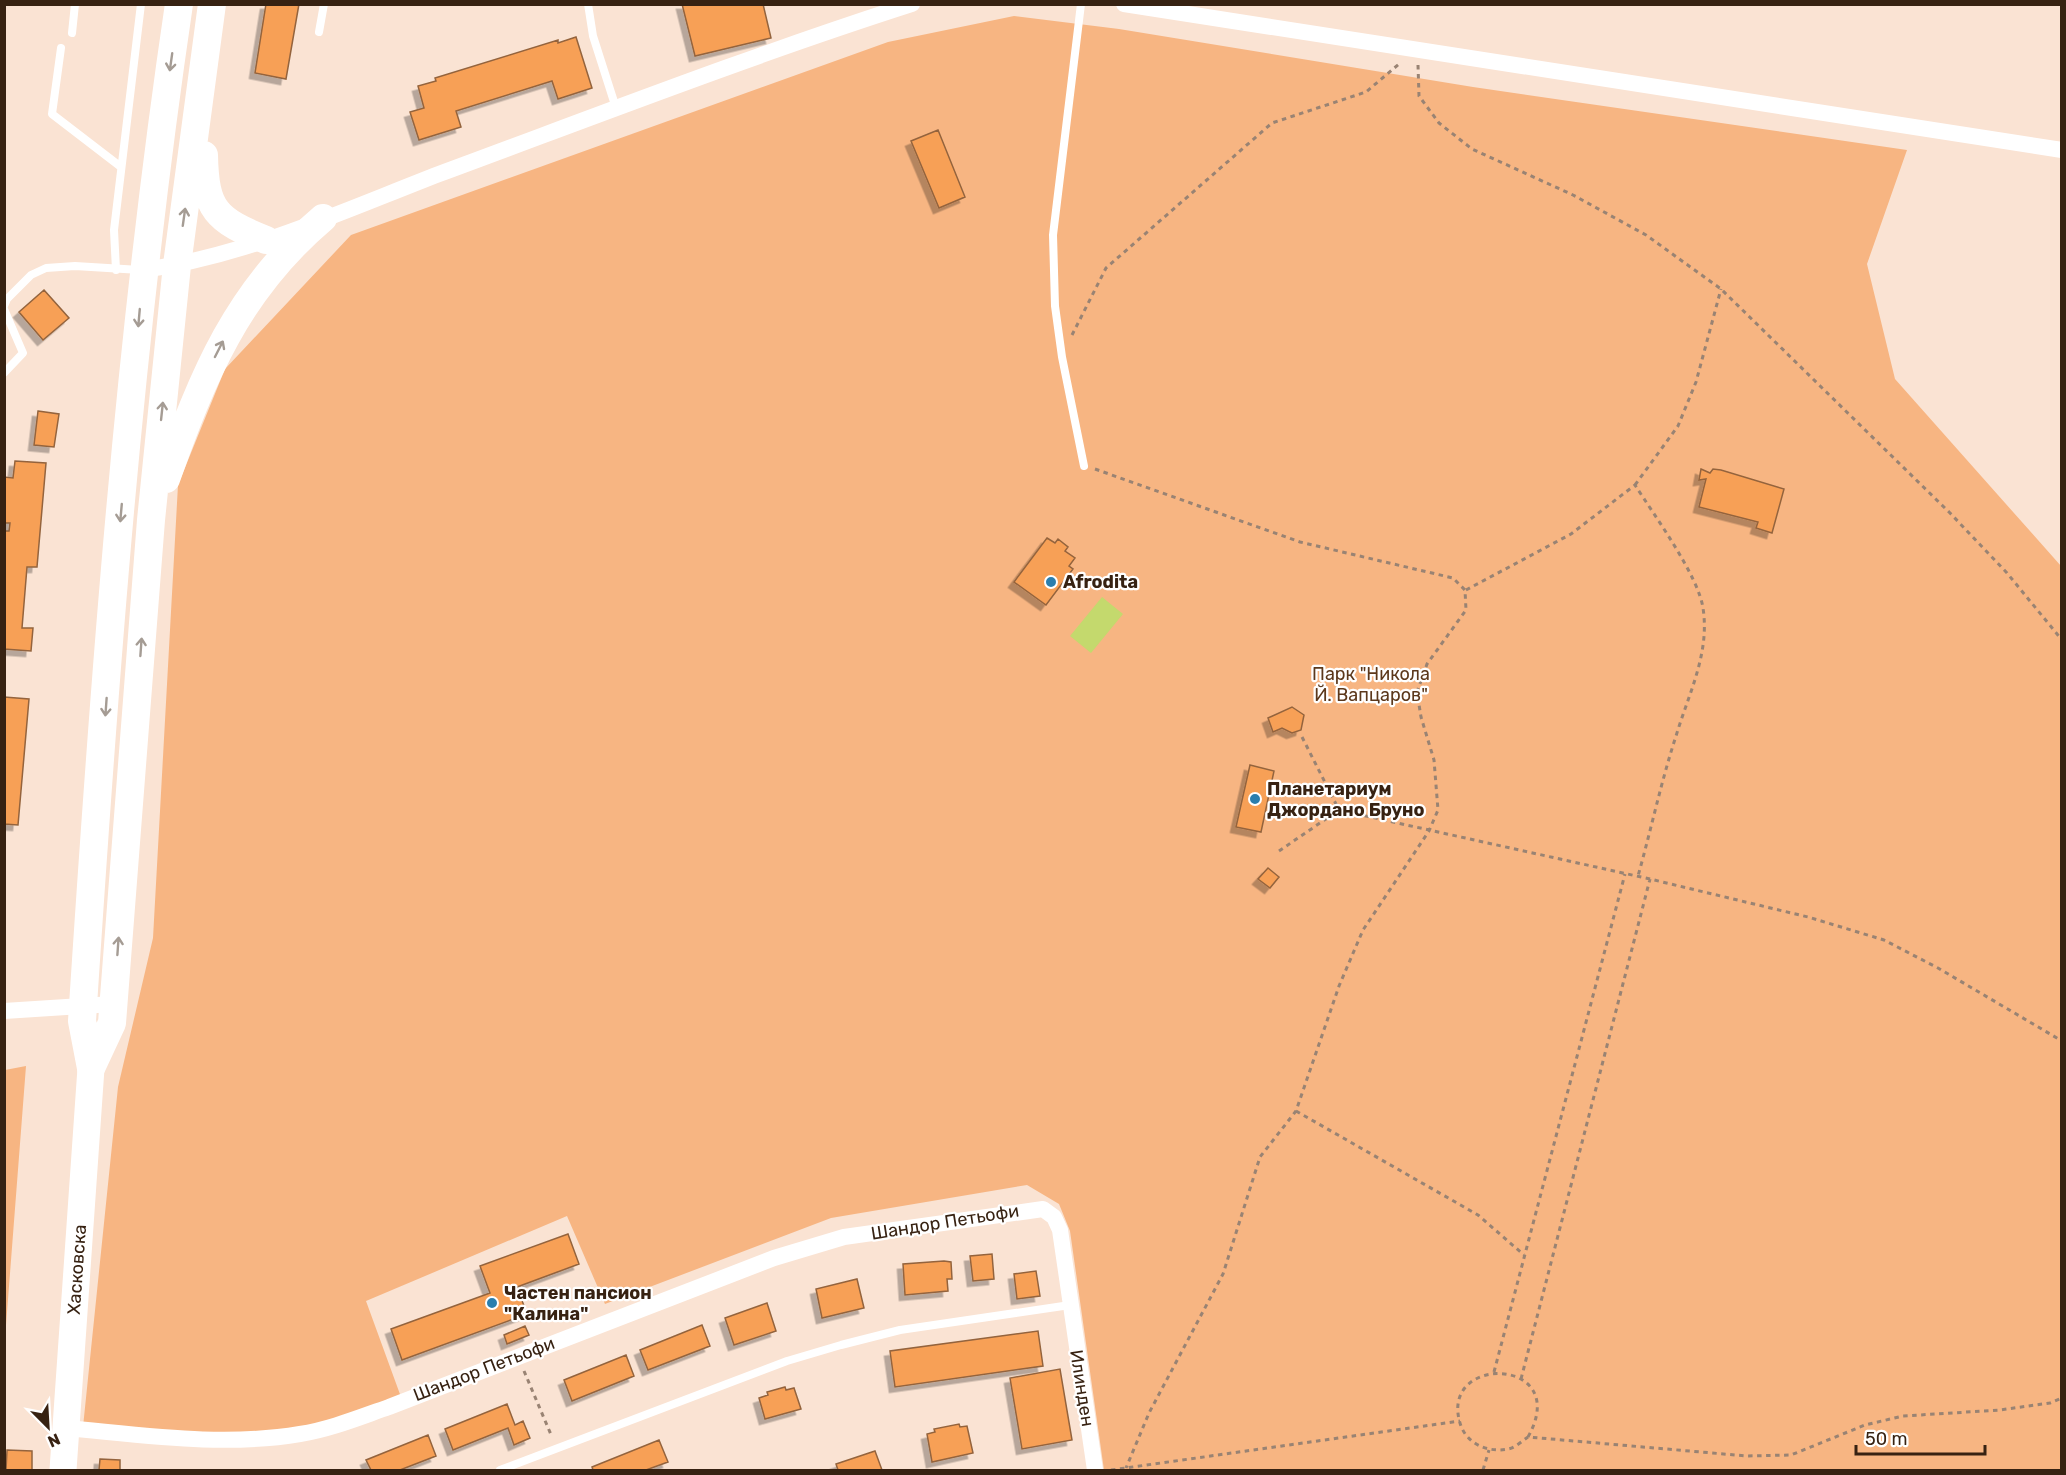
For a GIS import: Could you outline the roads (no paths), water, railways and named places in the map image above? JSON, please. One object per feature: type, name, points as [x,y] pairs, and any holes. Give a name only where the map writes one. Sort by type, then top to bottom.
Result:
[{"type":"highway","points":[[90,1068],[82,1021],[120,518],[130,270],[179,4]]},
{"type":"highway","points":[[90,1068],[112,1023],[151,520],[177,266],[207,39],[217,9]]},
{"type":"highway","points":[[204,75],[204,175],[208,198],[213,210],[229,224],[266,240]]},
{"type":"highway","points":[[151,520],[202,383],[221,345],[267,273],[282,254],[323,218]]},
{"type":"main road","name":"Хасковска","points":[[63,1470],[90,1068]]},
{"type":"street","points":[[130,270],[177,266],[266,240],[616,108],[912,4]]},
{"type":"street","points":[[1124,4],[2061,150]]},
{"type":"street","points":[[4,1011],[113,1004]]},
{"type":"street","name":"Шандор Петьофи","points":[[66,1428],[210,1440],[301,1434],[342,1424],[774,1257],[844,1237],[1032,1209]]},
{"type":"street","name":"Илинден","points":[[1032,1209],[1043,1209],[1054,1217],[1060,1230],[1095,1470]]},
{"type":"lane","points":[[72,33],[75,4]]},
{"type":"lane","points":[[4,373],[23,353],[4,307],[7,299],[31,275],[46,268],[75,266],[130,270],[114,230],[141,4]]},
{"type":"lane","points":[[319,32],[324,4]]},
{"type":"lane","points":[[588,4],[593,36],[616,108]]},
{"type":"lane","points":[[1081,4],[1053,235],[1055,306],[1062,357],[1084,466]]},
{"type":"lane","points":[[61,48],[52,114],[121,166]]},
{"type":"lane","points":[[500,1470],[787,1361],[841,1345],[900,1330],[1070,1305]]},
{"type":"place","name":"Afrodita","points":[[1051,582]]},
{"type":"place","name":"Планетариум Джордано Бруно","points":[[1255,799]]},
{"type":"place","name":"Частен пансион \"Калина\"","points":[[492,1303]]},
{"type":"park label","name":"Парк \"Никола Й. Вапцаров\"","points":[[1371,684]]}]
